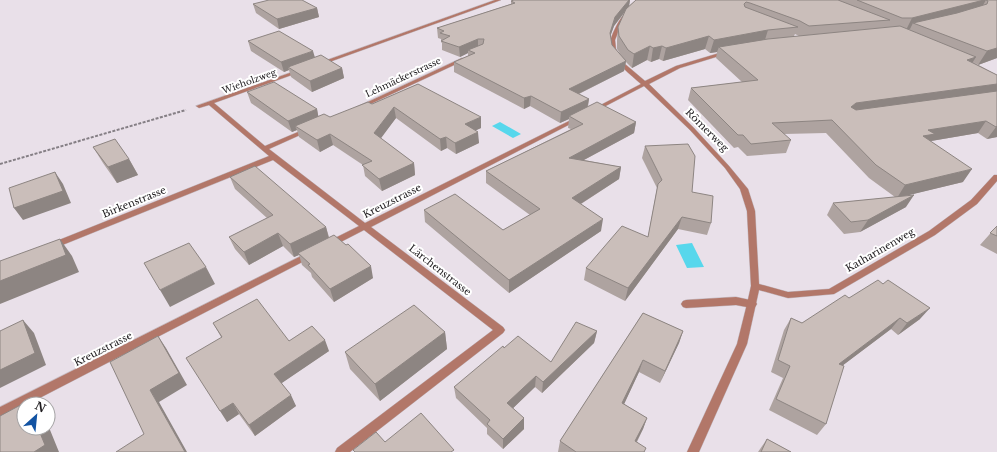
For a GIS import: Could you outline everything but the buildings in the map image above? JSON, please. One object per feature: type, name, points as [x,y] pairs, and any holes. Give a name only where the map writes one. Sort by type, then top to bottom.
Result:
[{"type":"street","points":[[312,66],[499,0]]},
{"type":"street","name":"Römerweg","points":[[643,0],[633,7],[621,20],[613,40],[613,49],[623,65],[645,84],[709,147],[727,167],[744,189],[751,211],[755,286],[752,304],[742,344],[694,452]]},
{"type":"street","name":"Kreuzstrasse","points":[[0,413],[678,67],[735,51]]},
{"type":"street","name":"Lehmäckerstrasse","points":[[357,108],[470,56]]},
{"type":"street","name":"Wieholzweg","points":[[199,106],[305,69]]},
{"type":"street","name":"Lärchenstrasse","points":[[211,103],[266,148],[274,157],[500,330],[341,452]]},
{"type":"street","points":[[266,148],[315,127]]},
{"type":"street","name":"Birkenstrasse","points":[[44,248],[274,157]]},
{"type":"street","name":"Katharinenweg","points":[[755,286],[788,295],[831,292],[932,233],[974,202],[997,177]]},
{"type":"street","points":[[686,304],[736,301],[752,304]]},
{"type":"path","points":[[0,164],[199,106]]},
{"type":"water","points":[[500,122],[521,134],[513,138],[492,126]]},
{"type":"water","points":[[692,243],[704,267],[687,268],[676,245]]}]
